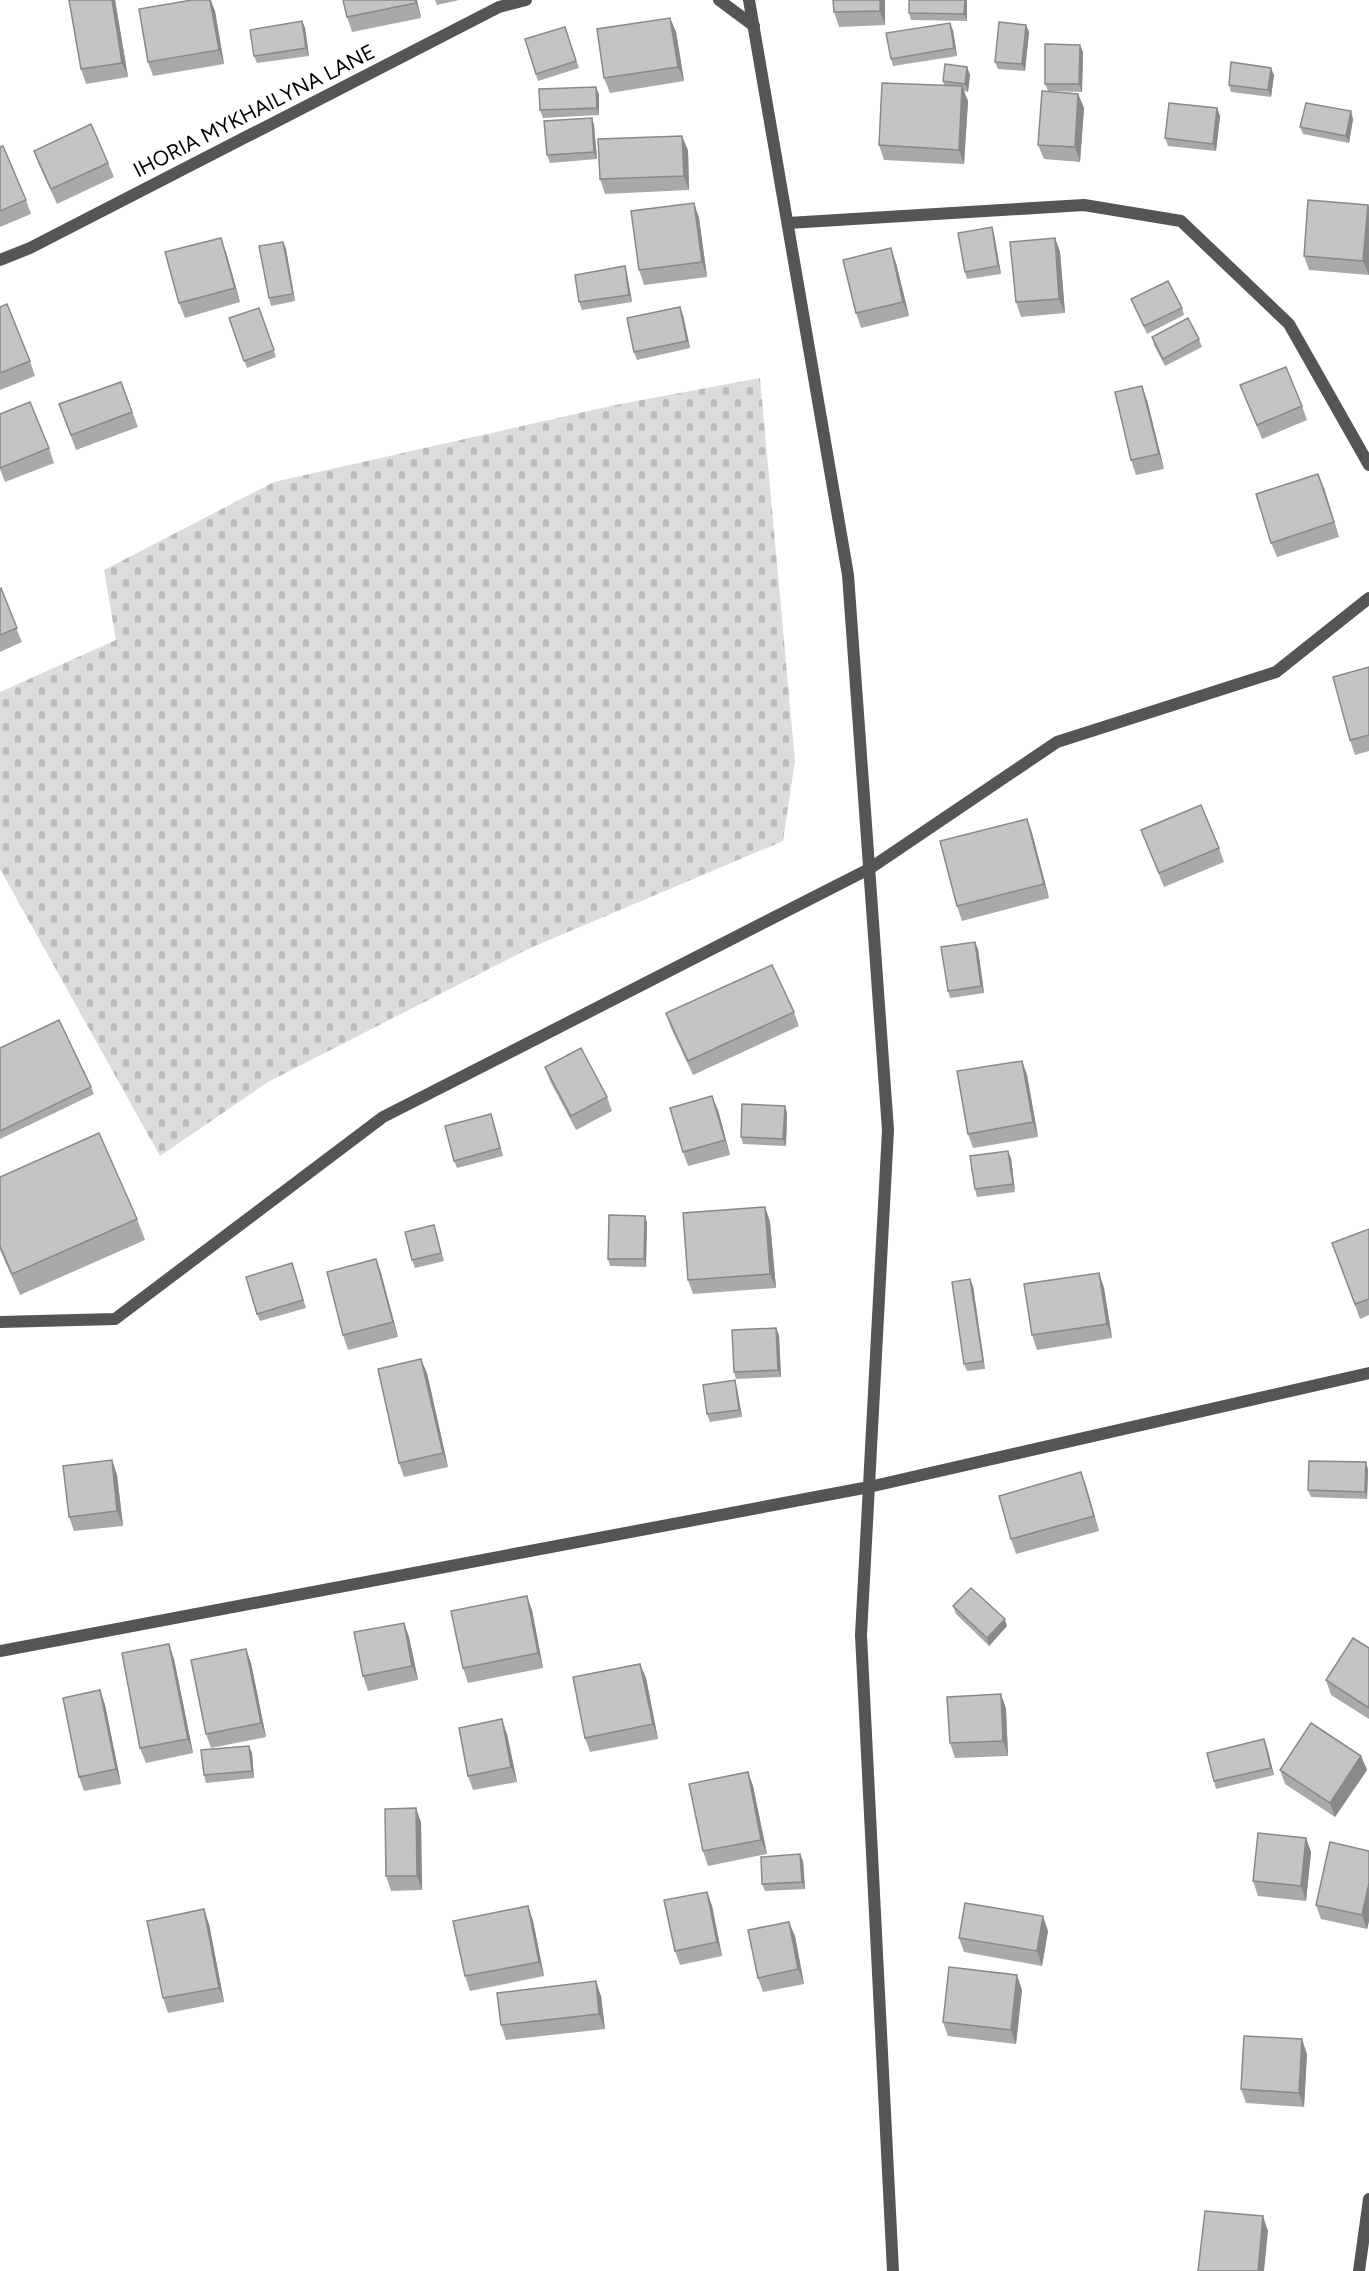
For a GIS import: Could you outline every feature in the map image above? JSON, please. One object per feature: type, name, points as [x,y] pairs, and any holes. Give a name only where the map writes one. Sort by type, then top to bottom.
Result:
[{"type":"street","name":"IHORIA MYKHAILYNA LANE","points":[[0,260],[30,248],[499,7],[526,0]]},
{"type":"street","points":[[718,0],[754,26]]},
{"type":"street","points":[[750,0],[848,575],[888,1130],[861,1635],[893,2271]]},
{"type":"street","points":[[788,223],[1084,206],[1181,221],[1289,324],[1369,465]]},
{"type":"street","points":[[0,1322],[115,1319],[383,1116],[869,869],[1057,742],[1276,672],[1369,598]]},
{"type":"street","points":[[0,1651],[869,1487],[1369,1373]]},
{"type":"street","points":[[1359,2271],[1369,2199]]},
{"type":"green space","points":[[760,378],[795,761],[783,841],[528,949],[268,1082],[160,1156],[0,869],[0,692],[116,640],[104,570],[274,482],[615,405]]},
{"type":"building","points":[[69,0],[112,0],[122,63],[81,69]]},
{"type":"building","points":[[192,0],[210,0],[219,50],[148,62],[139,9]]},
{"type":"building","points":[[343,0],[415,0],[416,3],[347,17]]},
{"type":"building","points":[[833,0],[880,0],[880,11],[834,12]]},
{"type":"building","points":[[909,0],[965,0],[964,14],[909,13]]},
{"type":"building","points":[[670,18],[678,67],[604,78],[597,29]]},
{"type":"building","points":[[302,21],[306,48],[254,56],[250,30]]},
{"type":"building","points":[[999,22],[1026,25],[1022,64],[995,62]]},
{"type":"building","points":[[950,23],[954,48],[891,59],[886,33]]},
{"type":"building","points":[[565,27],[576,61],[536,74],[525,39]]},
{"type":"building","points":[[1045,44],[1080,45],[1079,84],[1045,84]]},
{"type":"building","points":[[1231,62],[1271,68],[1268,90],[1229,85]]},
{"type":"building","points":[[945,64],[967,67],[965,84],[943,81]]},
{"type":"building","points":[[882,83],[962,86],[959,150],[879,145]]},
{"type":"building","points":[[596,87],[597,108],[540,110],[539,89]]},
{"type":"building","points":[[1042,91],[1078,94],[1075,147],[1038,145]]},
{"type":"building","points":[[1169,103],[1217,108],[1213,144],[1165,138]]},
{"type":"building","points":[[1306,103],[1351,111],[1346,136],[1300,127]]},
{"type":"building","points":[[592,118],[594,152],[547,155],[544,121]]},
{"type":"building","points":[[91,124],[108,163],[51,189],[34,151]]},
{"type":"building","points":[[682,136],[684,176],[600,179],[598,139]]},
{"type":"building","points":[[3,146],[26,200],[0,211],[0,147]]},
{"type":"building","points":[[1308,200],[1368,205],[1363,261],[1304,256]]},
{"type":"building","points":[[694,203],[702,262],[639,270],[631,211]]},
{"type":"building","points":[[992,227],[998,266],[965,272],[958,233]]},
{"type":"building","points":[[221,238],[235,288],[179,303],[165,252]]},
{"type":"building","points":[[1055,238],[1059,299],[1016,302],[1010,242]]},
{"type":"building","points":[[283,242],[293,294],[269,298],[259,246]]},
{"type":"building","points":[[891,248],[903,302],[856,313],[843,260]]},
{"type":"building","points":[[625,266],[629,295],[579,302],[575,275]]},
{"type":"building","points":[[1168,281],[1182,308],[1144,326],[1131,299]]},
{"type":"building","points":[[7,304],[30,361],[0,373],[0,307]]},
{"type":"building","points":[[680,307],[687,341],[634,352],[627,318]]},
{"type":"building","points":[[259,308],[274,350],[244,361],[229,318]]},
{"type":"building","points":[[1188,318],[1199,339],[1163,359],[1152,337]]},
{"type":"building","points":[[1286,367],[1302,406],[1257,425],[1240,385]]},
{"type":"building","points":[[121,382],[132,412],[71,435],[59,404]]},
{"type":"building","points":[[1142,386],[1159,454],[1131,460],[1115,392]]},
{"type":"building","points":[[30,402],[49,448],[0,468],[0,414]]},
{"type":"building","points":[[1318,474],[1334,522],[1271,543],[1256,494]]},
{"type":"building","points":[[0,589],[17,628],[0,635]]},
{"type":"building","points":[[1369,667],[1369,735],[1350,740],[1333,677]]},
{"type":"building","points":[[1201,805],[1219,848],[1159,873],[1141,830]]},
{"type":"building","points":[[1027,819],[1044,884],[957,906],[940,841]]},
{"type":"building","points":[[975,942],[981,986],[948,991],[941,947]]},
{"type":"building","points":[[772,965],[794,1012],[688,1061],[666,1013]]},
{"type":"building","points":[[59,1020],[91,1087],[0,1131],[0,1048]]},
{"type":"building","points":[[581,1048],[607,1097],[571,1116],[545,1067]]},
{"type":"building","points":[[1022,1061],[1033,1122],[968,1134],[957,1071]]},
{"type":"building","points":[[712,1096],[725,1140],[683,1152],[670,1108]]},
{"type":"building","points":[[742,1104],[785,1106],[783,1139],[741,1137]]},
{"type":"building","points":[[491,1114],[500,1148],[454,1161],[445,1126]]},
{"type":"building","points":[[99,1133],[137,1219],[12,1274],[0,1246],[0,1177]]},
{"type":"building","points":[[1008,1151],[1013,1184],[975,1189],[970,1156]]},
{"type":"building","points":[[765,1207],[770,1274],[688,1280],[683,1213]]},
{"type":"building","points":[[609,1215],[645,1216],[644,1259],[608,1259]]},
{"type":"building","points":[[434,1225],[441,1253],[412,1260],[405,1232]]},
{"type":"building","points":[[1369,1229],[1369,1299],[1355,1304],[1332,1243]]},
{"type":"building","points":[[376,1259],[393,1322],[343,1335],[327,1272]]},
{"type":"building","points":[[292,1263],[303,1300],[257,1314],[246,1277]]},
{"type":"building","points":[[1099,1273],[1107,1324],[1032,1335],[1024,1284]]},
{"type":"building","points":[[970,1279],[983,1361],[964,1364],[952,1282]]},
{"type":"building","points":[[776,1328],[778,1370],[734,1372],[732,1330]]},
{"type":"building","points":[[421,1359],[443,1453],[399,1463],[378,1369]]},
{"type":"building","points":[[735,1380],[739,1410],[707,1414],[703,1385]]},
{"type":"building","points":[[112,1460],[117,1511],[69,1517],[63,1466]]},
{"type":"building","points":[[1309,1461],[1366,1462],[1365,1492],[1308,1490]]},
{"type":"building","points":[[1081,1472],[1094,1516],[1011,1539],[999,1496]]},
{"type":"building","points":[[971,1588],[1005,1619],[987,1638],[953,1606]]},
{"type":"building","points":[[527,1596],[538,1653],[463,1668],[451,1611]]},
{"type":"building","points":[[404,1623],[412,1666],[363,1676],[354,1632]]},
{"type":"building","points":[[1353,1638],[1369,1648],[1369,1708],[1326,1680]]},
{"type":"building","points":[[169,1644],[188,1739],[140,1748],[122,1653]]},
{"type":"building","points":[[246,1649],[261,1723],[206,1734],[191,1660]]},
{"type":"building","points":[[640,1664],[653,1724],[585,1738],[573,1677]]},
{"type":"building","points":[[100,1690],[116,1769],[79,1777],[63,1698]]},
{"type":"building","points":[[1001,1694],[1003,1741],[950,1743],[947,1697]]},
{"type":"building","points":[[502,1719],[511,1767],[468,1776],[459,1728]]},
{"type":"building","points":[[1311,1723],[1361,1756],[1330,1803],[1280,1770]]},
{"type":"building","points":[[1264,1739],[1271,1768],[1214,1781],[1207,1753]]},
{"type":"building","points":[[249,1746],[252,1771],[204,1775],[201,1750]]},
{"type":"building","points":[[748,1772],[761,1840],[703,1851],[689,1784]]},
{"type":"building","points":[[416,1808],[417,1876],[386,1876],[385,1809]]},
{"type":"building","points":[[1258,1833],[1306,1838],[1301,1886],[1253,1881]]},
{"type":"building","points":[[1330,1842],[1369,1851],[1369,1883],[1362,1915],[1316,1905]]},
{"type":"building","points":[[800,1854],[802,1882],[762,1884],[761,1857]]},
{"type":"building","points":[[707,1892],[717,1942],[675,1951],[664,1900]]},
{"type":"building","points":[[965,1903],[1043,1916],[1037,1951],[959,1938]]},
{"type":"building","points":[[528,1906],[539,1962],[465,1976],[453,1921]]},
{"type":"building","points":[[204,1909],[219,1988],[163,1998],[147,1921]]},
{"type":"building","points":[[789,1922],[798,1969],[758,1978],[748,1930]]},
{"type":"building","points":[[949,1967],[1017,1975],[1011,2030],[943,2022]]},
{"type":"building","points":[[596,1981],[599,2014],[501,2025],[497,1993]]},
{"type":"building","points":[[1244,2036],[1302,2039],[1299,2093],[1241,2089]]},
{"type":"building","points":[[1205,2211],[1263,2216],[1258,2271],[1198,2271]]}]
